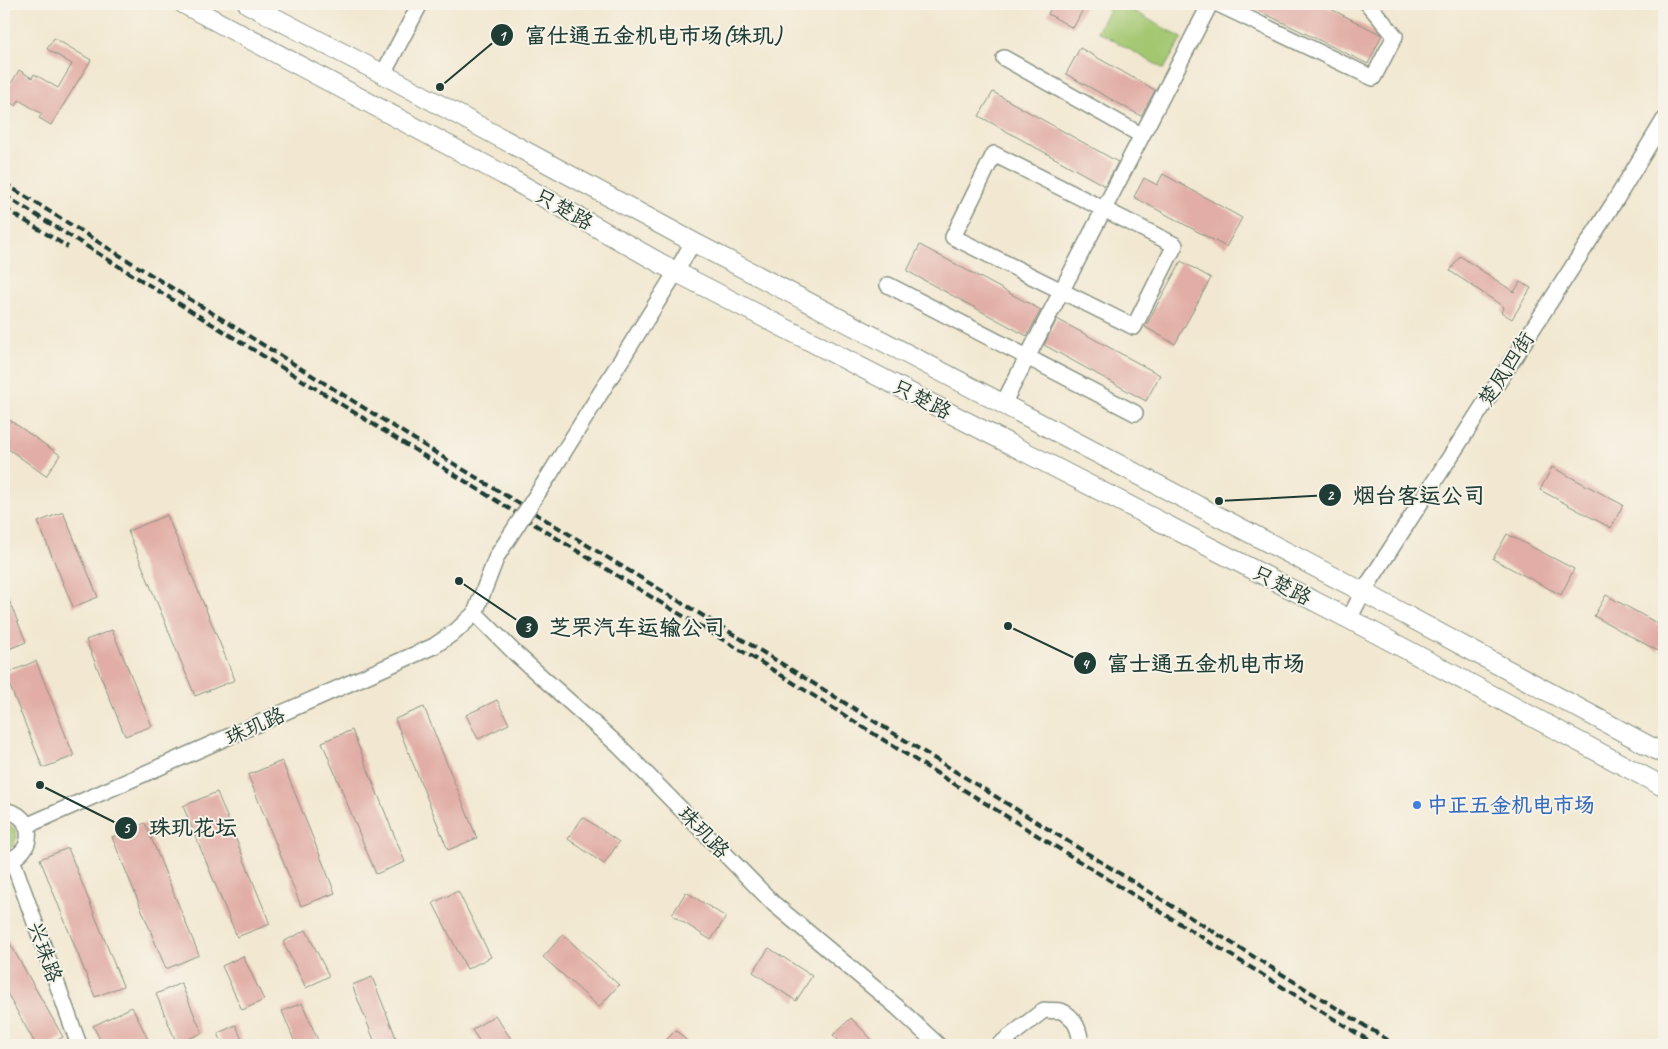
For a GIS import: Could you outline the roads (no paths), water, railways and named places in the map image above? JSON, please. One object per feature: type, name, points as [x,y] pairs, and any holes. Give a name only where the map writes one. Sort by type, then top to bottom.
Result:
[{"type":"main road","name":"只楚路","points":[[184,4],[504,175],[676,272],[1349,620],[1664,787]]},
{"type":"main road","name":"只楚路","points":[[248,4],[383,74],[693,242],[1362,592],[1664,754]]},
{"type":"street","points":[[383,74],[420,4]]},
{"type":"street","points":[[1003,404],[1210,4]]},
{"type":"street","points":[[1218,4],[1373,78],[1395,36],[1368,4]]},
{"type":"street","points":[[1004,58],[1141,135]]},
{"type":"street","name":"楚凤四街","points":[[1349,620],[1362,592],[1615,200],[1664,120]]},
{"type":"street","points":[[994,154],[1103,209],[1175,244],[1134,327],[953,237],[994,154]]},
{"type":"street","name":"珠玑路","points":[[26,826],[423,652],[456,631],[475,613],[497,556],[550,474],[693,242]]},
{"type":"street","points":[[888,284],[1135,413]]},
{"type":"street","name":"珠玑路","points":[[475,613],[516,654],[619,746],[774,904],[897,1007],[938,1045]]},
{"type":"street","points":[[4,811],[16,814],[22,819],[28,834],[24,849],[19,855],[8,860]]},
{"type":"street","name":"兴珠路","points":[[8,860],[79,1045]]},
{"type":"street","points":[[999,1045],[1044,1010],[1061,1012],[1071,1019],[1080,1032],[1082,1045]]},
{"type":"railway","points":[[4,183],[441,456],[787,667],[1396,1045]]},
{"type":"railway","points":[[4,195],[1376,1045]]},
{"type":"railway","points":[[4,208],[68,247]]},
{"type":"place","name":"富仕通五金机电市场(珠玑)","points":[[440,87]]},
{"type":"place","name":"烟台客运公司","points":[[1219,501]]},
{"type":"place","name":"芝罘汽车运输公司","points":[[459,581]]},
{"type":"place","name":"富士通五金机电市场","points":[[1008,626]]},
{"type":"place","name":"珠玑花坛","points":[[40,785]]},
{"type":"place","name":"中正五金机电市场","points":[[1417,805]]}]
